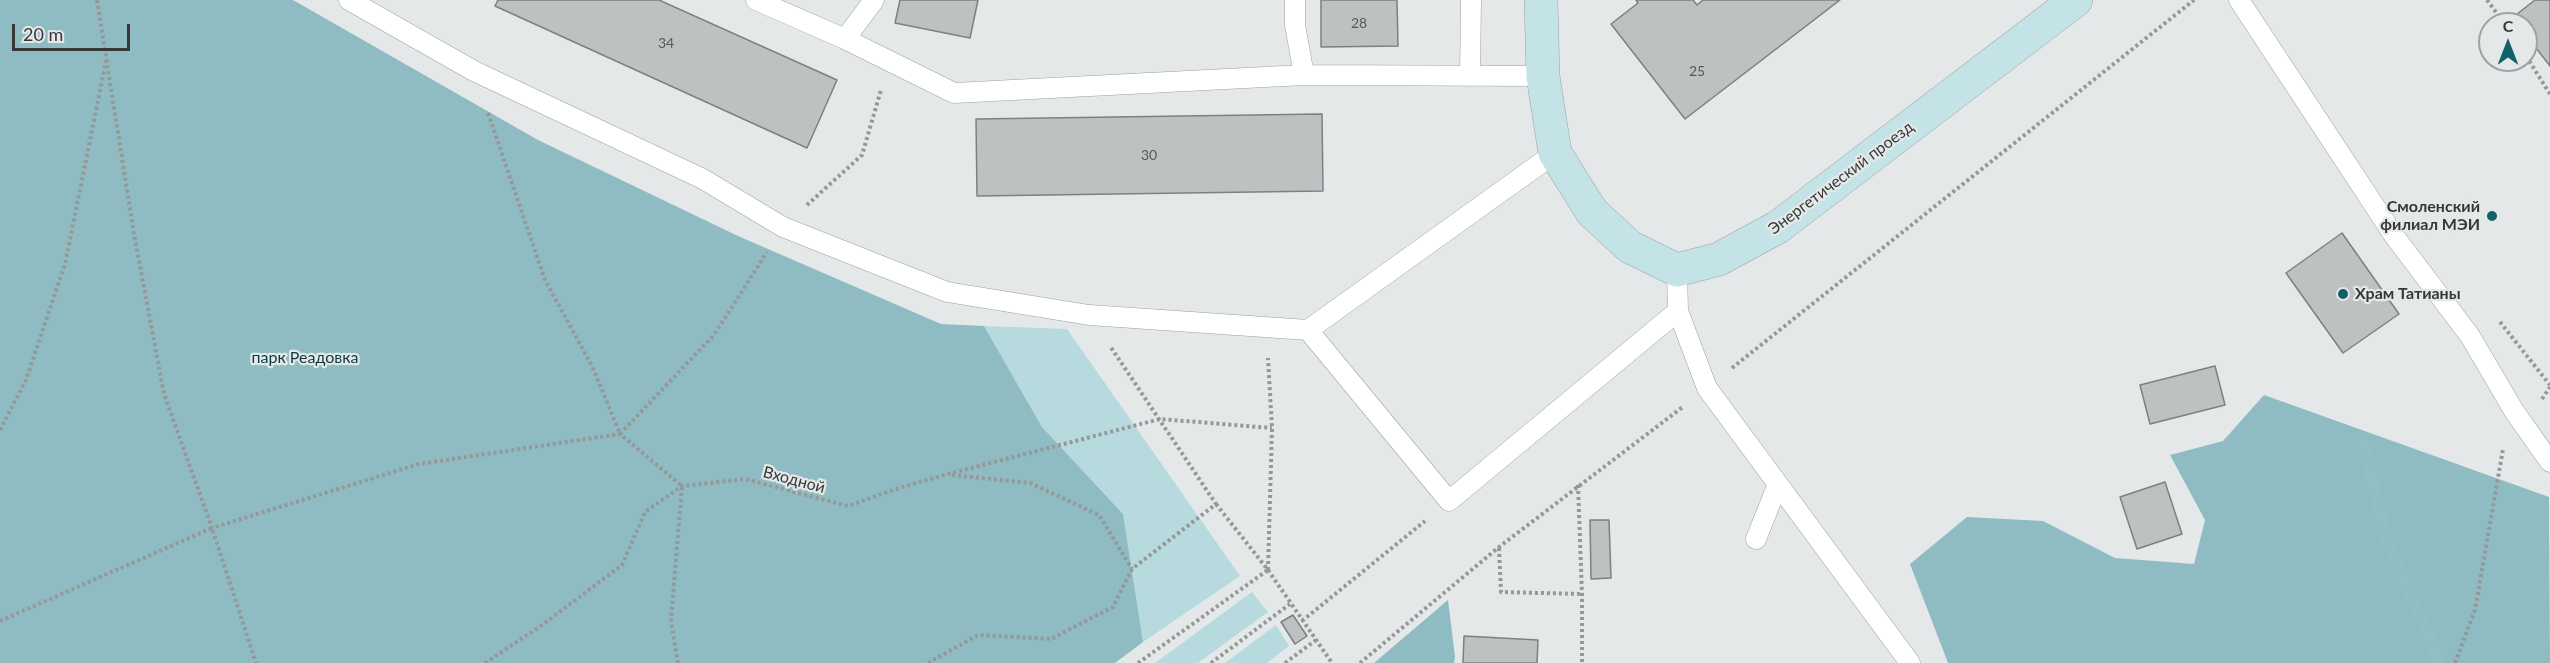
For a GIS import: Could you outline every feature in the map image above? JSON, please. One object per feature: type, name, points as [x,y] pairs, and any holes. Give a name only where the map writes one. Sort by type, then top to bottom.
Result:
[{"type":"street","points":[[1541,0],[1543,76],[1555,153],[1592,212],[1630,247],[1677,270]]},
{"type":"street","name":"Энергетический проезд","points":[[1677,270],[1719,259],[1778,227],[2076,0]]},
{"type":"lane","points":[[349,0],[474,71],[703,179],[794,231],[948,292],[1089,315],[1308,330],[1555,153]]},
{"type":"lane","points":[[756,0],[845,39],[954,93],[1304,75],[1543,76]]},
{"type":"lane","points":[[845,39],[874,0]]},
{"type":"lane","points":[[1295,0],[1295,25],[1304,75]]},
{"type":"lane","points":[[1470,76],[1471,0]]},
{"type":"lane","points":[[2239,0],[2395,237],[2470,336],[2514,411],[2550,462]]},
{"type":"lane","points":[[1677,270],[1678,310],[1707,388],[1910,663]]},
{"type":"lane","points":[[1308,330],[1449,501],[1678,310]]},
{"type":"lane","points":[[1756,539],[1778,484]]},
{"type":"path","points":[[97,0],[134,234],[164,394],[212,528],[256,663]]},
{"type":"path","points":[[1360,663],[1499,547],[1707,388],[2194,0]]},
{"type":"path","points":[[0,430],[26,380],[65,264],[107,58]]},
{"type":"path","points":[[474,71],[545,280],[593,368],[620,434],[682,486],[670,621],[678,663]]},
{"type":"path","points":[[2536,72],[2550,94]]},
{"type":"path","points":[[1089,315],[1216,504],[1268,570],[1332,663]]},
{"type":"path","points":[[1266,328],[1272,428],[1268,570]]},
{"type":"path","name":"Входной","points":[[485,663],[542,625],[622,565],[645,512],[682,486],[745,479],[848,507],[896,489],[948,474],[1160,419],[1272,428]]},
{"type":"path","points":[[0,621],[212,528],[419,464],[620,434]]},
{"type":"path","points":[[2456,663],[2475,610],[2485,563],[2502,450]]},
{"type":"path","points":[[948,474],[1030,483],[1099,515],[1132,569]]},
{"type":"path","points":[[1578,485],[1582,663]]},
{"type":"path","points":[[1302,621],[1449,501]]},
{"type":"path","points":[[928,663],[978,635],[1050,639],[1113,608],[1132,569],[1216,504]]},
{"type":"path","points":[[1499,547],[1501,592],[1582,594]]},
{"type":"path","points":[[1138,663],[1268,570]]},
{"type":"path","points":[[1211,663],[1290,604]]},
{"type":"path","points":[[1285,663],[1316,640]]},
{"type":"shaded area","points":[[984,326],[1067,329],[1240,576],[1143,642],[1123,514],[1042,427]]},
{"type":"shaded area","points":[[1252,592],[1268,612],[1198,663],[1155,663]]},
{"type":"shaded area","points":[[1276,625],[1289,646],[1267,663],[1225,663]]},
{"type":"green space","name":"парк Реадовка","points":[[0,0],[293,0],[538,140],[738,236],[941,324],[984,326],[1042,427],[1123,514],[1143,642],[1115,663],[0,663]]},
{"type":"green space","points":[[2264,395],[2549,497],[2550,663],[1948,663],[1910,564],[1967,517],[2043,521],[2115,558],[2194,564],[2205,520],[2170,455],[2223,441]]},
{"type":"green space","points":[[1448,600],[1454,663],[1374,663]]},
{"type":"building","points":[[498,0],[659,0],[837,80],[807,148],[495,6]]},
{"type":"building","points":[[900,0],[978,0],[970,38],[895,23]]},
{"type":"building","points":[[1321,0],[1397,0],[1398,46],[1321,47]]},
{"type":"building","points":[[1636,0],[1693,0],[1697,5],[1703,0],[1840,0],[1685,119],[1611,24],[1638,3]]},
{"type":"building","points":[[2535,0],[2550,0],[2550,66],[2538,50],[2538,12],[2520,12]]},
{"type":"building","points":[[1322,114],[1323,191],[977,196],[976,119]]},
{"type":"building","name":"Храм Татианы","points":[[2342,233],[2399,314],[2343,353],[2286,273]]},
{"type":"building","points":[[2215,366],[2225,405],[2150,424],[2140,385]]},
{"type":"building","points":[[2165,482],[2182,534],[2137,549],[2120,497]]},
{"type":"building","points":[[1590,520],[1609,520],[1611,578],[1591,579]]},
{"type":"building","points":[[1293,615],[1307,636],[1295,644],[1281,622]]},
{"type":"building","points":[[1464,636],[1538,640],[1537,663],[1463,663]]},
{"type":"waterway","points":[[2364,443],[2385,536],[2440,663]]},
{"type":"place","name":"Смоленский филиал МЭИ","points":[[2492,216]]},
{"type":"place","name":"Храм Татианы","points":[[2343,294]]}]
